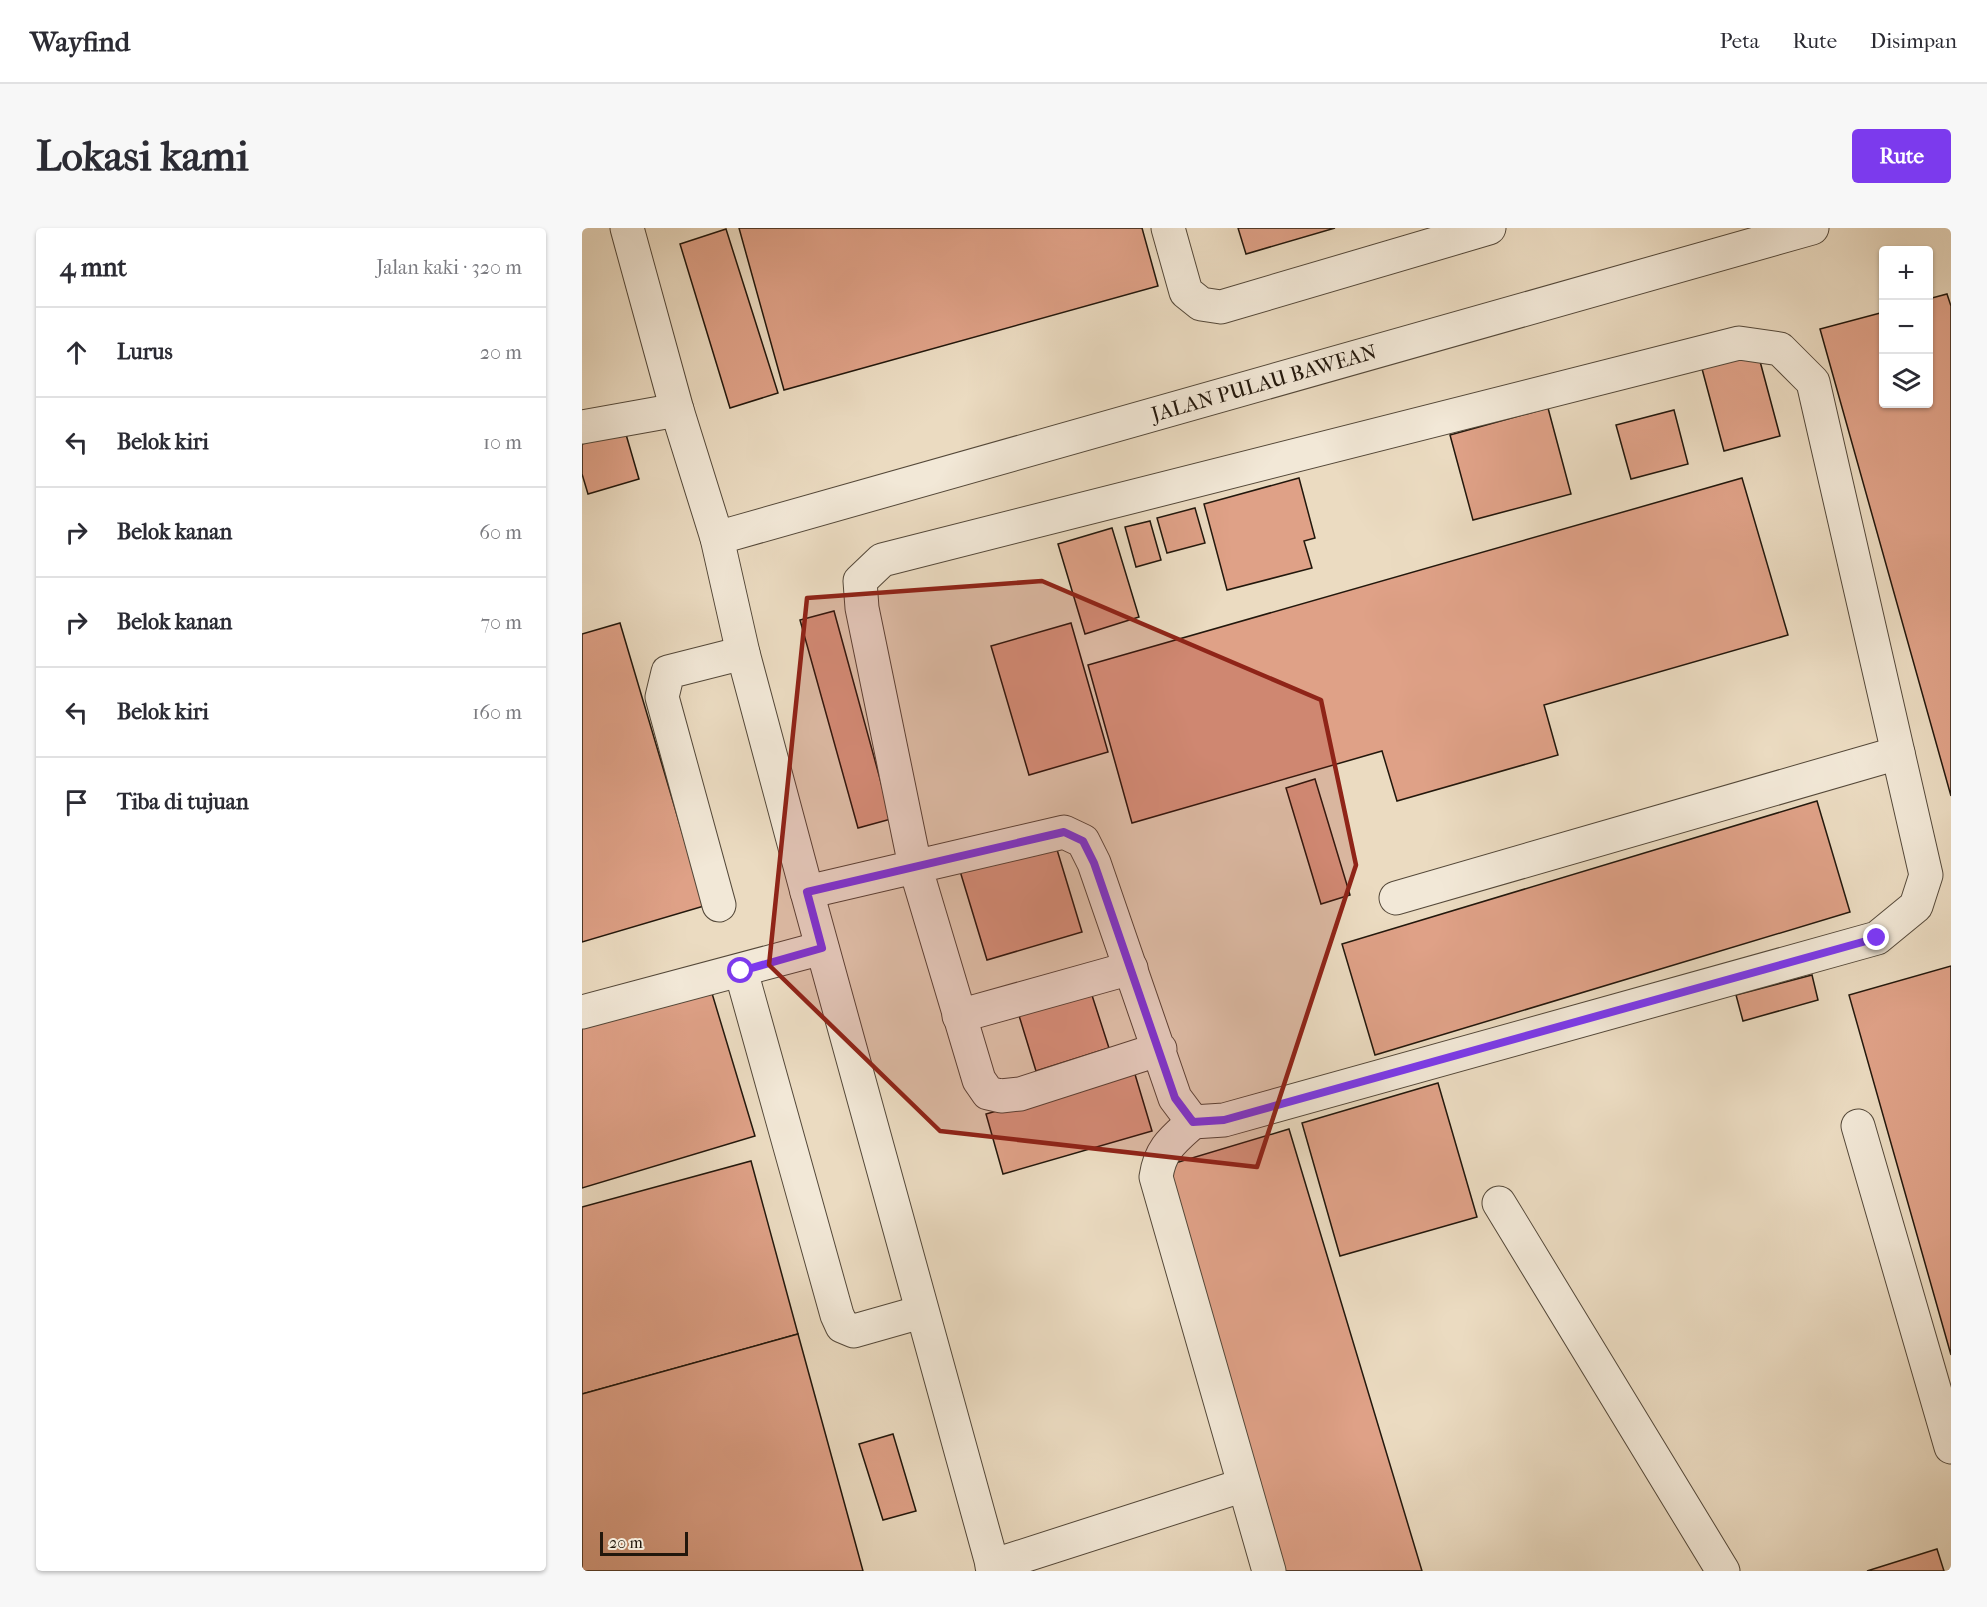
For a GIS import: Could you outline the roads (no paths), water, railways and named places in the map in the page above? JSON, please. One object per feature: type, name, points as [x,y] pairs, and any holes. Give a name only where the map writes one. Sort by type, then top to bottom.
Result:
[{"type":"street","points":[[627,228],[677,410],[717,538],[743,653],[822,948],[993,1568],[1244,1485]]},
{"type":"street","points":[[1168,228],[1186,292],[1201,304],[1221,307],[1489,228]]},
{"type":"street","name":"JALAN PULAU BAWEAN","points":[[717,538],[1812,228]]},
{"type":"street","points":[[1160,1049],[1020,1094],[1001,1096],[988,1093],[979,1080],[915,866],[862,608],[860,581],[882,560],[1739,343],[1780,349],[1813,382],[1926,875],[1916,906],[1877,938],[1224,1120],[1193,1122],[1171,1142],[1158,1158],[1156,1177],[1269,1571]]},
{"type":"street","points":[[582,427],[677,410]]},
{"type":"street","points":[[718,905],[662,697],[668,672],[743,653]]},
{"type":"street","points":[[1396,898],[1898,753]]},
{"type":"street","points":[[807,892],[1064,832],[1083,841],[1094,863],[1175,1098],[1193,1122]]},
{"type":"street","points":[[582,1012],[822,948]]},
{"type":"street","points":[[959,1016],[1131,968]]},
{"type":"street","points":[[741,971],[800,1189],[842,1326],[854,1331],[921,1312]]},
{"type":"street","points":[[1858,1126],[1951,1447]]},
{"type":"street","points":[[1499,1203],[1723,1571]]}]
